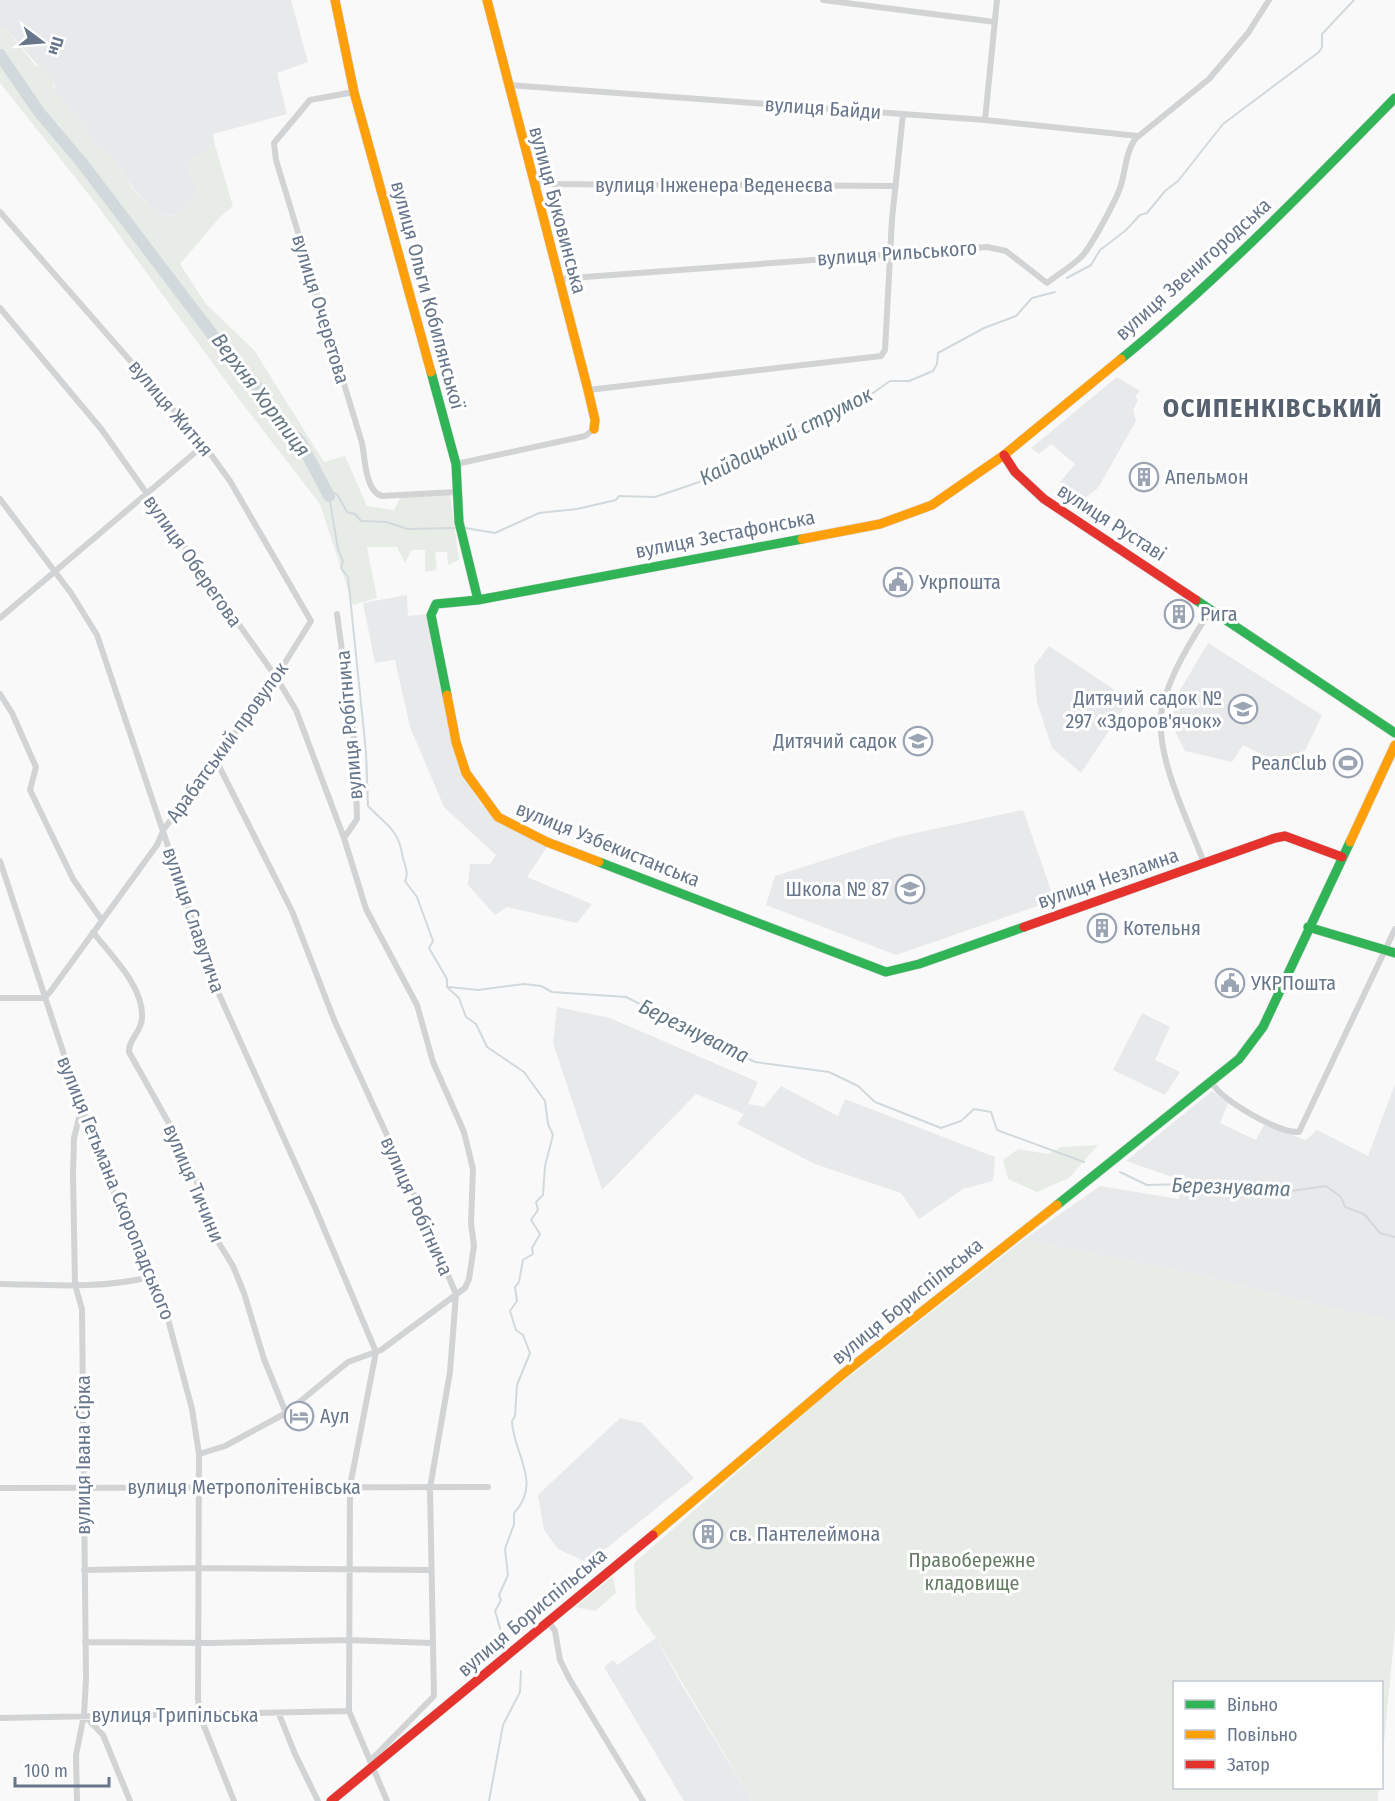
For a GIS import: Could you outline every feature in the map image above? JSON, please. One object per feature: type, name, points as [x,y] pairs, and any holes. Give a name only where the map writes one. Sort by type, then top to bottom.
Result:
[{"type":"street","name":"вулиця Ольги Кобилянської","points":[[335,0],[354,92],[456,464],[459,522],[478,600]]},
{"type":"street","name":"вулиця Буковинська","points":[[486,0],[588,390],[595,420],[594,429]]},
{"type":"street","points":[[823,0],[995,22]]},
{"type":"street","points":[[985,120],[997,0]]},
{"type":"street","points":[[1138,136],[1209,79],[1242,42],[1269,0]]},
{"type":"street","name":"вулиця Байди","points":[[508,86],[985,120],[1138,136]]},
{"type":"street","name":"вулиця Очеретова","points":[[354,92],[310,100],[274,142],[276,160],[375,493],[382,496],[456,492]]},
{"type":"street","name":"вулиця Звенигородська","points":[[1004,455],[1165,322],[1278,218],[1395,98]]},
{"type":"street","points":[[588,390],[881,357],[885,350],[903,114]]},
{"type":"street","name":"вулиця Рильського","points":[[558,279],[891,253],[993,248],[1006,251],[1047,283],[1082,257],[1088,249],[1115,201],[1124,176],[1128,152],[1138,136]]},
{"type":"street","name":"вулиця Інженера Веденеєва","points":[[533,184],[896,186]]},
{"type":"street","name":"вулиця Житня","points":[[0,212],[204,445],[230,481],[310,618],[310,625]]},
{"type":"street","name":"вулиця Оберегова","points":[[0,308],[102,430],[276,676],[296,710],[344,838]]},
{"type":"street","points":[[456,464],[585,436],[594,429]]},
{"type":"street","points":[[0,618],[204,445]]},
{"type":"street","name":"вулиця Зестафонська","points":[[436,604],[478,600],[880,524],[932,506],[1004,455]]},
{"type":"street","name":"вулиця Руставі","points":[[1004,455],[1015,472],[1044,499],[1395,733]]},
{"type":"street","name":"вулиця Славутича","points":[[0,499],[81,607],[97,635],[214,983],[319,1216],[375,1352]]},
{"type":"street","name":"вулиця Узбекистанська","points":[[436,604],[430,615],[459,756],[478,793],[498,817],[547,842],[886,972]]},
{"type":"street","points":[[1204,863],[1169,766],[1161,728],[1163,704],[1172,680],[1211,609]]},
{"type":"street","name":"вулиця Робітнича","points":[[216,760],[292,911],[335,1022],[414,1194],[456,1294],[465,1288],[470,1279],[474,1246],[471,1223],[473,1169],[464,1132],[433,1062],[417,1005],[366,909],[344,838],[357,819],[356,746],[338,614]]},
{"type":"street","name":"Арабатський провулок","points":[[44,998],[157,845],[164,829],[216,760],[310,625]]},
{"type":"street","points":[[0,694],[12,713],[36,767],[30,790],[73,879],[101,919]]},
{"type":"street","name":"вулиця Бориспільська","points":[[331,1801],[372,1765],[549,1622],[843,1374],[1212,1083],[1239,1059],[1263,1027],[1395,745]]},
{"type":"street","name":"вулиця Незламна","points":[[886,972],[919,964],[1285,836],[1342,857]]},
{"type":"street","name":"вулиця Гетьмана Скоропадського","points":[[0,861],[82,1109],[135,1248],[161,1293],[174,1336],[192,1409],[199,1454],[200,1568],[197,1642],[200,1716],[234,1801]]},
{"type":"street","points":[[1308,927],[1395,953]]},
{"type":"street","points":[[1212,1083],[1226,1098],[1247,1111],[1284,1130],[1299,1132],[1395,929]]},
{"type":"street","name":"вулиця Тичини","points":[[93,932],[127,977],[141,1003],[141,1027],[130,1043],[129,1052],[182,1145],[199,1187],[206,1222],[233,1266],[244,1293],[264,1359],[286,1413]]},
{"type":"street","points":[[0,998],[44,998]]},
{"type":"street","name":"вулиця Івана Сірка","points":[[77,1801],[76,1755],[84,1715],[85,1642],[82,1309],[75,1285],[74,1138],[82,1109]]},
{"type":"street","points":[[0,1284],[75,1285],[133,1281],[150,1277]]},
{"type":"street","points":[[199,1454],[225,1446],[286,1413],[348,1362],[375,1352],[456,1294]]},
{"type":"street","points":[[372,1765],[434,1696],[431,1643],[430,1488],[453,1353],[456,1294]]},
{"type":"street","points":[[375,1352],[350,1486],[349,1711],[387,1801]]},
{"type":"street","name":"вулиця Метрополітенівська","points":[[0,1488],[489,1487]]},
{"type":"street","points":[[84,1570],[350,1568],[430,1570]]},
{"type":"street","points":[[549,1622],[555,1631],[560,1660],[570,1680],[643,1801]]},
{"type":"street","points":[[85,1642],[348,1640],[431,1643]]},
{"type":"street","name":"вулиця Трипільська","points":[[0,1718],[84,1715],[200,1716],[349,1711]]},
{"type":"street","points":[[279,1714],[318,1801]]},
{"type":"street","points":[[84,1715],[103,1735],[130,1801]]},
{"type":"shaded area","points":[[0,0],[291,0],[308,62],[277,73],[287,114],[213,134],[215,145],[186,164],[201,195],[180,215],[158,216],[133,188],[113,160],[94,142],[55,92],[55,85],[7,30],[0,28]]},
{"type":"shaded area","points":[[1117,377],[1140,391],[1135,397],[1138,400],[1133,410],[1136,421],[1098,488],[1085,498],[1074,495],[1060,482],[1075,464],[1051,444],[1039,454],[1031,448]]},
{"type":"shaded area","points":[[407,595],[408,616],[427,614],[459,769],[481,804],[503,825],[549,844],[527,877],[592,904],[577,923],[507,907],[495,915],[468,885],[470,864],[490,864],[496,855],[444,807],[410,727],[395,660],[375,663],[363,603]]},
{"type":"shaded area","name":"Дитячий садок № 297 «Здоров'ячок»","points":[[1208,643],[1322,715],[1295,772],[1243,745],[1232,762],[1185,751],[1174,729],[1173,702]]},
{"type":"shaded area","points":[[1049,646],[1116,691],[1126,705],[1081,773],[1052,748],[1037,702],[1034,666]]},
{"type":"shaded area","name":"Школа № 87","points":[[1023,810],[1053,896],[1052,901],[896,955],[766,905],[775,876],[897,837]]},
{"type":"shaded area","points":[[557,1007],[610,1018],[758,1082],[748,1104],[764,1107],[781,1086],[838,1116],[845,1099],[995,1157],[993,1181],[963,1189],[919,1219],[901,1193],[815,1164],[737,1124],[744,1114],[696,1094],[602,1190],[553,1043]]},
{"type":"shaded area","points":[[1142,1013],[1170,1027],[1155,1060],[1180,1072],[1165,1095],[1113,1070]]},
{"type":"shaded area","points":[[1395,1084],[1395,1321],[1323,1307],[1203,1276],[1023,1240],[1100,1186],[1179,1199],[1181,1180],[1126,1161],[1212,1091],[1228,1103],[1220,1123],[1256,1140],[1264,1125],[1306,1140],[1317,1130],[1368,1156]]},
{"type":"shaded area","points":[[620,1418],[642,1423],[694,1478],[588,1563],[558,1549],[544,1530],[538,1495]]},
{"type":"shaded area","points":[[656,1638],[752,1801],[684,1801],[604,1667],[613,1660],[617,1665]]},
{"type":"green space","points":[[0,28],[7,30],[36,66],[46,72],[55,92],[94,142],[113,160],[133,189],[158,216],[180,215],[201,195],[186,164],[215,145],[233,206],[221,216],[180,264],[206,304],[254,350],[324,462],[345,456],[367,506],[394,510],[401,496],[450,493],[459,560],[448,565],[447,552],[435,552],[437,570],[425,572],[425,550],[412,550],[405,563],[397,547],[367,547],[377,598],[353,605],[320,504],[241,402],[97,205],[0,83]]},
{"type":"green space","points":[[1098,1145],[1069,1178],[1037,1192],[1008,1179],[1003,1160],[1018,1149],[1048,1154],[1061,1147]]},
{"type":"green space","name":"Правобережне кладовище","points":[[1023,1240],[1203,1276],[1323,1307],[1395,1321],[1395,1628],[1383,1754],[1383,1681],[1173,1681],[1173,1789],[1379,1789],[1378,1801],[752,1801],[656,1638],[636,1610],[634,1563],[822,1398]]},
{"type":"green space","points":[[613,1576],[616,1593],[595,1611],[575,1607]]},
{"type":"waterway","name":"Кайдацький струмок","points":[[1067,278],[1091,265],[1100,250],[1125,231],[1140,215],[1147,213],[1165,191],[1178,181],[1223,124],[1319,52],[1322,47],[1322,34],[1354,0]]},
{"type":"waterway","name":"Верхня Хортиця","points":[[0,55],[39,112],[82,163],[224,350],[257,387],[277,423],[300,441],[329,496]]},
{"type":"waterway","name":"Кайдацький струмок","points":[[465,528],[495,533],[539,513],[577,509],[616,500],[619,496],[655,497],[714,477],[867,393],[873,393],[890,381],[909,381],[933,371],[937,364],[938,353],[984,328],[1016,316],[1032,298],[1055,292]]},
{"type":"waterway","name":"Кайдацький струмок","points":[[327,492],[337,494],[347,512],[355,514],[361,521],[386,522],[408,529],[456,528]]},
{"type":"waterway","name":"Верхня Хортиця","points":[[329,496],[338,549],[343,561],[341,568],[348,577],[366,752],[368,806],[391,829],[398,840],[407,875],[405,881],[417,897],[433,941],[429,948],[447,979],[447,987]]},
{"type":"waterway","name":"Березнувата","points":[[449,987],[478,990],[524,984],[541,986],[552,992],[626,997],[755,1062],[829,1072],[858,1086],[875,1102],[941,1128],[961,1121],[974,1109],[991,1112],[997,1130],[1084,1162]]},
{"type":"waterway","points":[[447,987],[459,998],[466,1017],[476,1024],[487,1047],[524,1072],[545,1101],[548,1124],[553,1135],[545,1166],[543,1195],[536,1202],[538,1210],[531,1220],[540,1234],[532,1248],[533,1254],[523,1260],[519,1282],[515,1287],[517,1301],[510,1311],[516,1330],[523,1335],[530,1353],[517,1385],[515,1416],[512,1421],[524,1468],[526,1490],[522,1502],[514,1513],[514,1524],[505,1549],[508,1575],[499,1595],[501,1600],[495,1611],[503,1638]]},
{"type":"waterway","name":"Березнувата","points":[[1120,1172],[1147,1185],[1226,1183],[1291,1191],[1326,1186],[1341,1197],[1345,1207],[1364,1214],[1380,1233],[1395,1237]]},
{"type":"waterway","points":[[489,1801],[503,1725],[520,1692],[521,1671]]},
{"type":"traffic: fast","points":[[1121,359],[1228,265],[1395,98]]},
{"type":"traffic: fast","points":[[431,372],[456,464],[459,522],[478,600]]},
{"type":"traffic: fast","points":[[447,695],[431,615],[436,604],[478,600],[802,539]]},
{"type":"traffic: fast","points":[[1196,600],[1395,733]]},
{"type":"traffic: fast","points":[[1057,1205],[1239,1059],[1263,1027],[1350,842]]},
{"type":"traffic: fast","points":[[599,862],[886,972],[919,964],[1024,927]]},
{"type":"traffic: fast","points":[[1308,927],[1395,953]]},
{"type":"traffic: slow","points":[[335,0],[354,92],[431,372]]},
{"type":"traffic: slow","points":[[487,0],[588,390],[595,420],[594,429]]},
{"type":"traffic: slow","points":[[802,539],[880,524],[932,505],[1004,455],[1121,359]]},
{"type":"traffic: slow","points":[[447,695],[456,742],[466,773],[498,817],[547,842],[599,862]]},
{"type":"traffic: slow","points":[[1350,842],[1395,745]]},
{"type":"traffic: slow","points":[[653,1535],[843,1374],[1057,1205]]},
{"type":"traffic: jam","points":[[1004,455],[1015,472],[1044,499],[1196,600]]},
{"type":"traffic: jam","points":[[1024,927],[1275,838],[1285,836],[1342,857]]},
{"type":"traffic: jam","points":[[331,1801],[653,1535]]},
{"type":"place","name":"Апельмон","points":[[1144,477]]},
{"type":"place","name":"Укрпошта","points":[[898,582]]},
{"type":"place","name":"Рига","points":[[1179,614]]},
{"type":"place","name":"Дитячий садок № 297 «Здоров'ячок»","points":[[1243,709]]},
{"type":"place","name":"Дитячий садок","points":[[918,741]]},
{"type":"place","name":"РеалClub","points":[[1348,763]]},
{"type":"place","name":"Школа № 87","points":[[910,889]]},
{"type":"place","name":"Котельня","points":[[1102,928]]},
{"type":"place","name":"УКРПошта","points":[[1230,983]]},
{"type":"place","name":"Аул","points":[[299,1416]]},
{"type":"place","name":"св. Пантелеймона","points":[[708,1534]]},
{"type":"district","name":"ОСИПЕНКІВСЬКИЙ","points":[[1273,408]]}]
